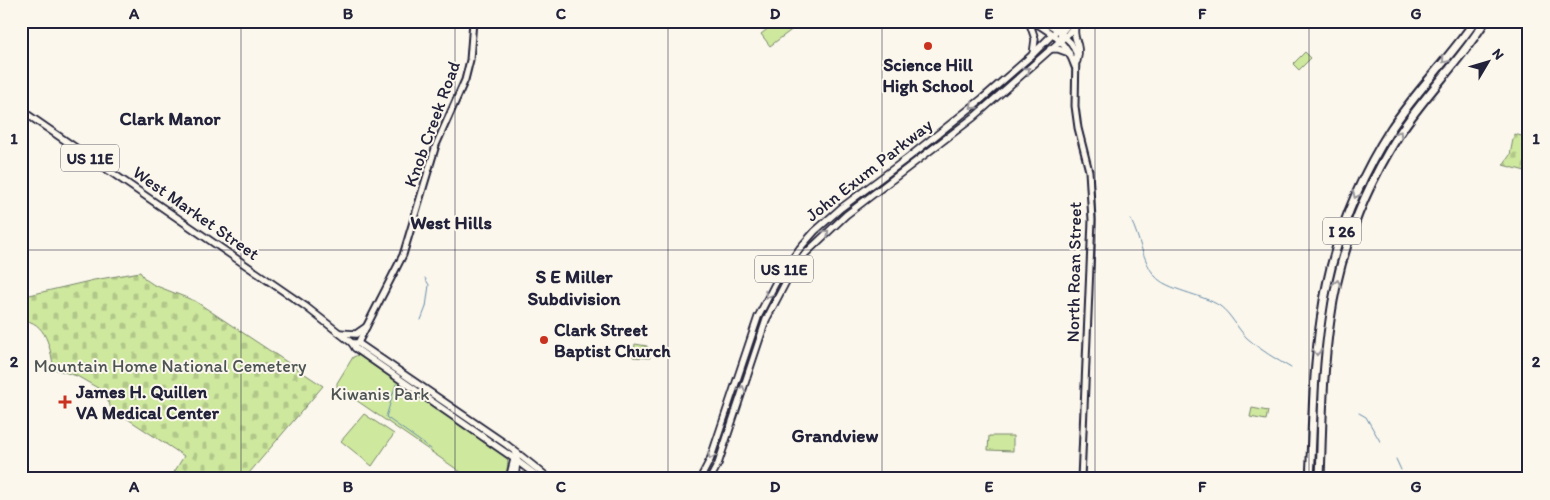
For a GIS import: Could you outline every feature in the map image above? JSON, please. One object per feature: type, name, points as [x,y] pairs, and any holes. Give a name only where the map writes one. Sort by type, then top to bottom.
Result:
[{"type":"highway","name":"I 26","points":[[1310,479],[1318,341],[1324,298],[1339,239],[1360,187],[1391,130],[1415,96],[1452,52],[1474,21]]},
{"type":"highway","name":"I 26","points":[[1320,479],[1330,319],[1343,257],[1356,218],[1374,178],[1399,134],[1424,99],[1463,53],[1485,21]]},
{"type":"main road","name":"Knob Creek Road","points":[[355,343],[366,327],[403,255],[436,145],[465,80],[470,60],[473,21]]},
{"type":"main road","points":[[1031,21],[1060,35]]},
{"type":"main road","points":[[1031,21],[1034,39],[1033,54]]},
{"type":"main road","points":[[1043,21],[1073,47],[1077,60]]},
{"type":"main road","name":"US 11E","points":[[1060,35],[1066,21]]},
{"type":"main road","points":[[1075,22],[1074,31],[1080,52],[1077,60]]},
{"type":"main road","name":"US 11E","points":[[1060,35],[1075,22]]},
{"type":"main road","name":"John Exum Parkway","points":[[710,479],[718,464],[766,320],[777,296],[805,254],[846,215],[954,133],[1012,84],[1050,49],[1060,35]]},
{"type":"main road","name":"John Exum Parkway","points":[[700,479],[710,460],[758,317],[776,282],[805,242],[828,219],[954,123],[1033,54],[1060,35]]},
{"type":"main road","name":"North Roan Street","points":[[1060,35],[1075,68]]},
{"type":"main road","points":[[1050,49],[1058,49],[1069,53]]},
{"type":"main road","name":"North Roan Street","points":[[1077,60],[1075,68],[1075,106],[1078,128],[1089,171],[1092,220],[1081,479]]},
{"type":"main road","points":[[1006,77],[1012,84]]},
{"type":"main road","name":"West Market Street","points":[[21,110],[305,306],[338,332],[550,479]]},
{"type":"main road","points":[[338,332],[355,335],[366,327]]},
{"type":"main road","points":[[509,479],[516,457]]},
{"type":"main road","points":[[515,479],[516,457]]},
{"type":"main road","name":"West Market Street","points":[[516,457],[541,479]]},
{"type":"green space","points":[[766,21],[794,21],[798,25],[770,46],[761,34],[770,27]]},
{"type":"green space","points":[[1305,52],[1311,58],[1299,70],[1293,64]]},
{"type":"green space","points":[[1514,134],[1529,138],[1529,172],[1503,165],[1510,155]]},
{"type":"green space","name":"Mountain Home National Cemetery","points":[[140,272],[145,279],[154,285],[195,301],[323,386],[244,479],[170,479],[184,456],[111,408],[103,391],[77,376],[54,369],[49,345],[42,331],[37,325],[21,320],[21,297],[94,280]]},
{"type":"green space","points":[[635,344],[647,346],[650,358],[633,357]]},
{"type":"green space","name":"Kiwanis Park","points":[[358,355],[507,458],[506,479],[471,479],[337,387],[337,383],[353,357]]},
{"type":"green space","points":[[1252,408],[1268,411],[1266,420],[1250,417]]},
{"type":"green space","points":[[364,414],[394,434],[372,466],[341,441]]},
{"type":"green space","points":[[989,436],[1013,436],[1013,451],[988,450]]},
{"type":"waterway","points":[[1131,220],[1147,264],[1160,281],[1220,306],[1247,338],[1291,368]]},
{"type":"waterway","points":[[421,320],[426,307],[429,285],[425,278]]},
{"type":"waterway","points":[[396,384],[386,417],[431,449]]},
{"type":"waterway","points":[[1359,413],[1366,417],[1381,443]]},
{"type":"waterway","points":[[1396,459],[1401,470]]},
{"type":"waterway","points":[[1406,473],[1412,479]]},
{"type":"place","name":"Science Hill High School","points":[[928,46]]},
{"type":"place","name":"Clark Street Baptist Church","points":[[544,340]]},
{"type":"place","name":"James H. Quillen VA Medical Center","points":[[65,402]]},
{"type":"district","name":"Clark Manor","points":[[170,118]]},
{"type":"district","name":"West Hills","points":[[451,222]]},
{"type":"district","name":"S E Miller Subdivision","points":[[574,287]]},
{"type":"district","name":"Grandview","points":[[835,435]]}]
